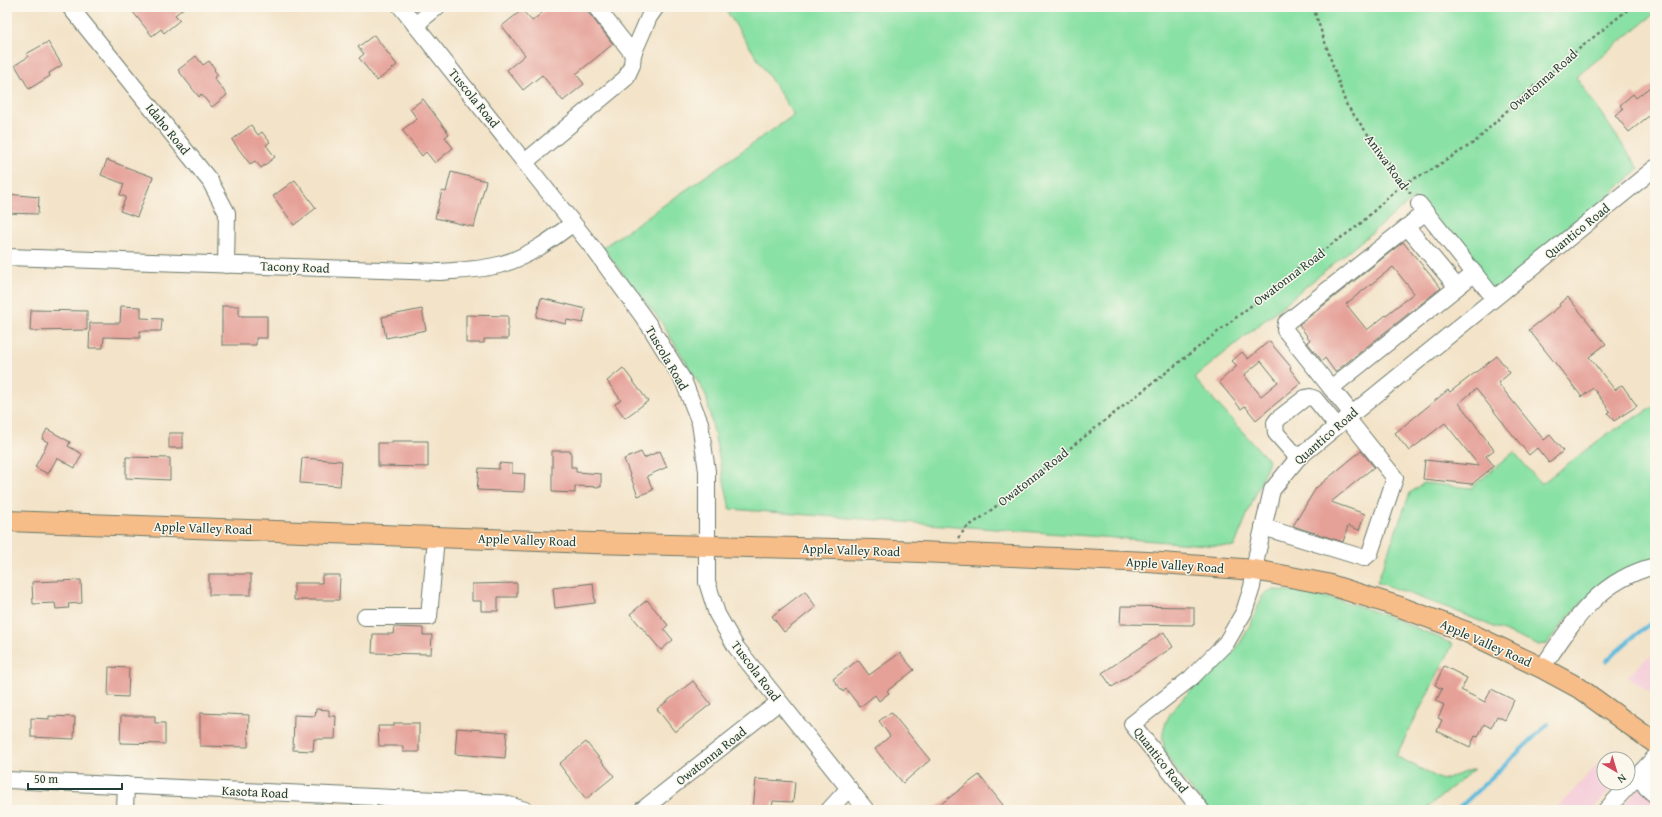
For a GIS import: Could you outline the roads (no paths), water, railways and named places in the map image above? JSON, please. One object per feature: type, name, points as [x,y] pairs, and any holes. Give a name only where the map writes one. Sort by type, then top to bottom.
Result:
[{"type":"main road","name":"Apple Valley Road","points":[[7,521],[707,547],[860,550],[1148,562],[1255,570],[1326,584],[1400,607],[1467,632],[1542,668],[1579,688],[1655,743]]},
{"type":"street","name":"Idaho Road","points":[[70,7],[210,181],[227,213],[226,265]]},
{"type":"street","name":"Tuscola Road","points":[[401,7],[525,162],[649,325],[683,380],[700,423],[707,471],[707,582],[716,614],[736,647],[866,810]]},
{"type":"street","points":[[415,25],[437,7]]},
{"type":"street","points":[[596,7],[634,54]]},
{"type":"street","points":[[525,162],[626,78],[649,17],[656,7]]},
{"type":"street","name":"Quantico Road","points":[[1201,810],[1132,724],[1191,678],[1226,643],[1244,612],[1255,570],[1256,554],[1272,490],[1298,458],[1655,168]]},
{"type":"street","points":[[1263,527],[1364,558],[1370,553],[1395,478],[1345,419],[1331,388],[1285,330],[1285,326],[1292,318],[1407,227],[1422,208],[1494,298]]},
{"type":"street","name":"Tacony Road","points":[[7,257],[440,272],[502,264],[522,256],[572,224]]},
{"type":"street","points":[[1407,227],[1457,287]]},
{"type":"street","points":[[1331,388],[1475,273]]},
{"type":"street","points":[[1298,458],[1276,433],[1274,428],[1278,419],[1305,398],[1310,397],[1345,419]]},
{"type":"street","points":[[365,617],[429,618],[436,537]]},
{"type":"street","points":[[1542,668],[1576,617],[1595,598],[1617,581],[1655,566]]},
{"type":"street","name":"Owatonna Road","points":[[642,810],[779,702]]},
{"type":"street","points":[[1606,810],[1655,758]]},
{"type":"street","points":[[1642,771],[1646,787],[1655,795]]},
{"type":"street","name":"Kasota Road","points":[[7,780],[502,803],[526,810]]},
{"type":"street","points":[[125,810],[126,785]]},
{"type":"street","points":[[829,810],[849,788]]},
{"type":"waterway","points":[[1606,661],[1634,636],[1655,620]]},
{"type":"waterway","points":[[1457,810],[1548,724]]}]
